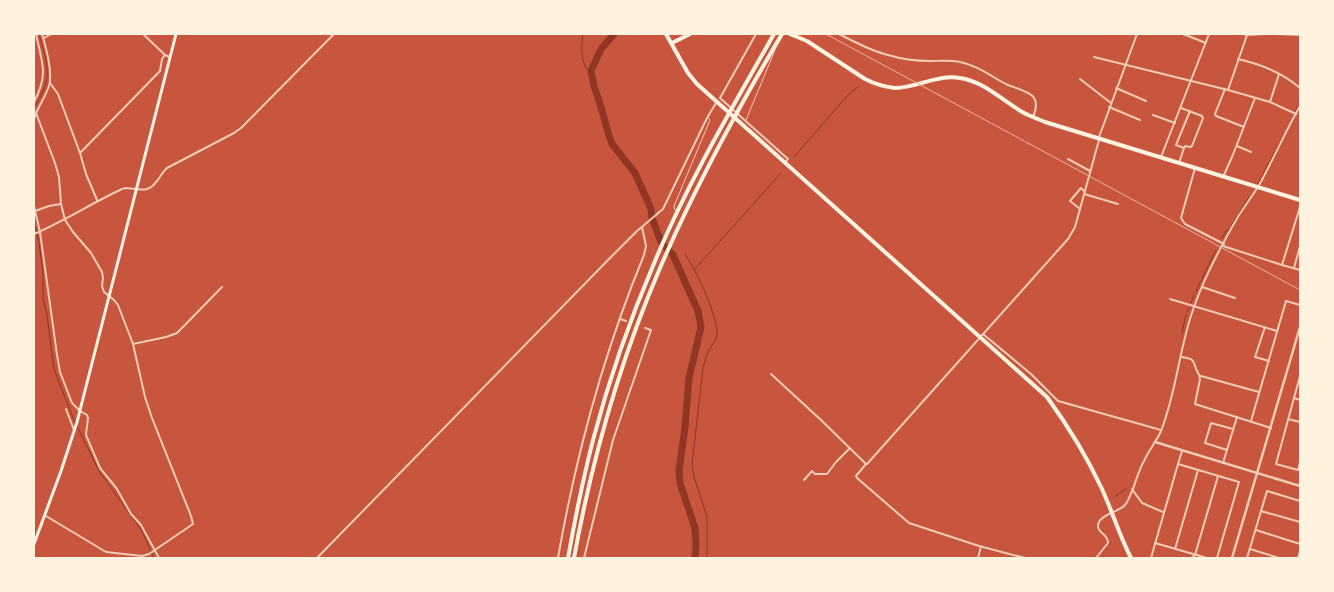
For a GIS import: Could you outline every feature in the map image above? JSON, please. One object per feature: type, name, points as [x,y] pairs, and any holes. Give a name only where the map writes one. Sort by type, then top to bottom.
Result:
[{"type":"highway","points":[[666,34],[688,73],[697,84],[981,335],[1051,404],[1066,423],[1102,487],[1130,558]]},
{"type":"highway","points":[[672,43],[690,34]]},
{"type":"highway","points":[[568,558],[591,451],[605,398],[635,312],[676,213],[724,120],[774,34]]},
{"type":"highway","points":[[790,34],[807,41],[875,84],[897,88],[945,77],[969,80],[979,84],[1033,117],[1179,164],[1300,200]]},
{"type":"highway","points":[[574,558],[599,444],[626,359],[660,269],[704,173],[781,35]]},
{"type":"main road","points":[[34,544],[77,422],[176,34]]},
{"type":"street","points":[[34,102],[44,75],[36,34]]},
{"type":"street","points":[[37,39],[51,34]]},
{"type":"street","points":[[143,34],[164,55],[170,57]]},
{"type":"street","points":[[34,234],[65,220],[122,189],[148,189],[152,187],[167,168],[230,136],[241,128],[334,34]]},
{"type":"street","points":[[756,34],[720,98],[788,159],[785,163]]},
{"type":"street","points":[[839,34],[867,48],[888,55],[915,60],[950,60],[976,67],[1031,94],[1036,104],[1033,117]]},
{"type":"street","points":[[1025,558],[909,523],[856,476],[1068,239],[1075,227],[1109,107],[1137,34]]},
{"type":"street","points":[[1183,34],[1206,43]]},
{"type":"street","points":[[1161,158],[1209,34]]},
{"type":"street","points":[[1243,34],[1265,34]]},
{"type":"street","points":[[1276,34],[1300,35]]},
{"type":"street","points":[[1244,127],[1215,114],[1227,90],[1247,35]]},
{"type":"street","points":[[34,119],[35,112],[50,83],[50,72],[43,37]]},
{"type":"street","points":[[80,153],[160,71],[164,55]]},
{"type":"street","points":[[1094,57],[1270,102],[1296,114]]},
{"type":"street","points":[[1238,59],[1248,61],[1279,74],[1300,88]]},
{"type":"street","points":[[1270,102],[1279,74]]},
{"type":"street","points":[[1080,79],[1111,103]]},
{"type":"street","points":[[50,83],[58,94],[86,174],[98,201]]},
{"type":"street","points":[[1116,88],[1146,101]]},
{"type":"street","points":[[1223,177],[1255,98]]},
{"type":"street","points":[[317,558],[609,259],[663,209],[707,118],[717,102]]},
{"type":"street","points":[[1096,558],[1108,544],[1106,535],[1100,532],[1098,528],[1100,520],[1124,507],[1144,460],[1161,430],[1170,402],[1188,324],[1202,287],[1223,245],[1257,187],[1300,106]]},
{"type":"street","points":[[1109,107],[1140,120]]},
{"type":"street","points":[[1181,108],[1190,111],[1202,116],[1203,118],[1192,146],[1185,146],[1184,148],[1176,145],[1190,111]]},
{"type":"street","points":[[35,112],[57,168],[61,204],[65,220],[102,272],[102,288],[104,292],[118,306],[133,344],[145,397],[152,418],[193,524],[155,551],[142,556],[106,552],[45,516]]},
{"type":"street","points":[[1153,115],[1175,123]]},
{"type":"street","points":[[1237,146],[1251,152]]},
{"type":"street","points":[[1179,164],[1184,148]]},
{"type":"street","points":[[1068,159],[1090,171]]},
{"type":"street","points":[[1195,168],[1181,218],[1185,224],[1223,245],[1300,270]]},
{"type":"street","points":[[1080,209],[1070,201],[1081,188],[1084,193],[1118,204]]},
{"type":"street","points":[[35,211],[61,204]]},
{"type":"street","points":[[34,206],[60,372],[72,403],[87,415],[86,435],[100,468],[117,489],[131,514],[141,525],[159,558]]},
{"type":"street","points":[[1282,265],[1300,207]]},
{"type":"street","points":[[558,558],[578,462],[593,408],[620,319],[644,255],[646,246],[642,227]]},
{"type":"street","points":[[1294,268],[1300,246]]},
{"type":"street","points":[[133,344],[178,333],[222,287]]},
{"type":"street","points":[[1202,287],[1235,298]]},
{"type":"street","points":[[1170,300],[1277,331]]},
{"type":"street","points":[[1251,422],[1286,301],[1300,305]]},
{"type":"street","points":[[620,319],[626,321]]},
{"type":"street","points":[[1265,327],[1256,357],[1269,361]]},
{"type":"street","points":[[1232,558],[1300,327]]},
{"type":"street","points":[[584,558],[612,440],[651,330],[645,328]]},
{"type":"street","points":[[981,335],[1031,374],[1058,400],[1161,430]]},
{"type":"street","points":[[1181,357],[1194,361],[1200,376],[1195,404],[1270,428]]},
{"type":"street","points":[[771,374],[866,464]]},
{"type":"street","points":[[1200,376],[1259,392]]},
{"type":"street","points":[[1300,378],[1276,464],[1298,470],[1300,462]]},
{"type":"street","points":[[1294,398],[1300,400]]},
{"type":"street","points":[[66,409],[74,431]]},
{"type":"street","points":[[1223,463],[1237,417]]},
{"type":"street","points":[[1288,419],[1300,422]]},
{"type":"street","points":[[1227,450],[1205,443],[1211,423],[1233,429]]},
{"type":"street","points":[[1155,442],[1300,486]]},
{"type":"street","points":[[804,480],[812,471],[815,474],[827,474],[850,448]]},
{"type":"street","points":[[1151,558],[1182,451]]},
{"type":"street","points":[[578,462],[583,465]]},
{"type":"street","points":[[1178,464],[1239,482],[1216,558]]},
{"type":"street","points":[[1176,549],[1198,470]]},
{"type":"street","points":[[1192,558],[1195,555],[1218,476]]},
{"type":"street","points":[[598,477],[602,479]]},
{"type":"street","points":[[1132,489],[1142,503],[1164,512]]},
{"type":"street","points":[[1247,558],[1267,491],[1300,501]]},
{"type":"street","points":[[1261,511],[1300,522]]},
{"type":"street","points":[[1256,530],[1300,544]]},
{"type":"street","points":[[1155,543],[1207,558]]},
{"type":"street","points":[[978,558],[981,546]]},
{"type":"street","points":[[1250,549],[1279,558]]},
{"type":"street","points":[[1298,558],[1300,551]]},
{"type":"lane","points":[[746,121],[775,52],[775,46]]},
{"type":"lane","points":[[676,213],[674,206],[710,120],[707,118]]},
{"type":"waterway","points":[[34,108],[47,80],[46,60],[39,34]]},
{"type":"waterway","points":[[583,34],[583,59],[586,67],[589,71],[591,69],[591,71]]},
{"type":"waterway","points":[[614,34],[601,49],[591,71],[594,86],[612,144],[635,173],[649,204],[661,242],[673,255],[698,311],[701,327],[689,378],[679,471],[680,483],[695,528],[695,558]]},
{"type":"waterway","points":[[794,157],[848,95],[859,86]]},
{"type":"waterway","points":[[1295,112],[1300,104]]},
{"type":"waterway","points":[[1258,184],[1284,134]]},
{"type":"waterway","points":[[695,269],[781,173]]},
{"type":"waterway","points":[[1222,238],[1249,197]]},
{"type":"waterway","points":[[34,222],[39,242],[43,273],[43,299],[54,369],[75,423]]},
{"type":"waterway","points":[[1196,291],[1216,250]]},
{"type":"waterway","points":[[685,254],[704,290],[717,330],[717,337],[707,354],[703,368],[692,464],[694,477],[707,517],[707,558]]},
{"type":"waterway","points":[[1191,303],[1194,295]]},
{"type":"waterway","points":[[1187,312],[1190,307]]},
{"type":"waterway","points":[[1182,333],[1186,315]]},
{"type":"waterway","points":[[77,426],[99,471],[142,531],[154,558]]},
{"type":"waterway","points":[[1114,497],[1126,489]]},
{"type":"railway","points":[[826,34],[1300,290]]}]
